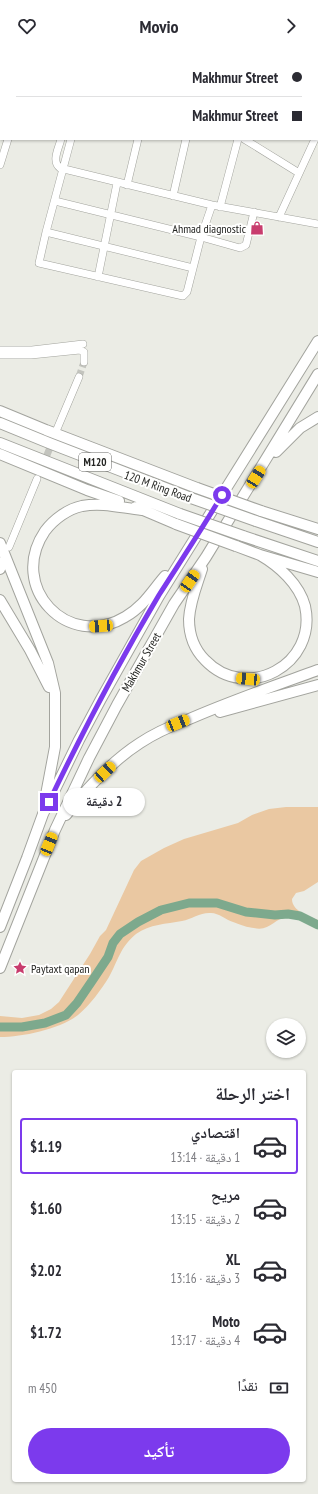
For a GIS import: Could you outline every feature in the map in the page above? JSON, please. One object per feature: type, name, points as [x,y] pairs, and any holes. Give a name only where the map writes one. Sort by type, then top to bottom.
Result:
[{"type":"highway","name":"Makhmur Street","points":[[0,927],[43,814],[79,740],[159,596],[318,341]]},
{"type":"highway","name":"Makhmur Street","points":[[0,968],[55,830],[99,738],[174,604],[206,557],[318,374]]},
{"type":"highway","points":[[0,411],[261,512],[315,528]]},
{"type":"highway","points":[[264,463],[300,428],[318,417]]},
{"type":"highway","name":"120 M Ring Road","points":[[0,423],[191,498],[318,542]]},
{"type":"highway","name":"120 M Ring Road","points":[[0,443],[180,514],[318,562]]},
{"type":"highway","points":[[0,454],[87,490],[176,524],[260,555],[318,572]]},
{"type":"highway","points":[[142,510],[106,504],[92,504],[70,510],[52,524],[39,541],[33,564],[35,582],[39,595],[47,605],[59,616],[73,623],[92,627],[110,624],[125,618],[143,604],[183,558]]},
{"type":"highway","points":[[4,545],[48,663],[55,693],[55,746],[43,814]]},
{"type":"highway","points":[[206,557],[191,604],[189,620],[191,635],[201,656],[211,666],[223,674],[234,678],[248,679],[262,678],[276,673],[288,665],[300,652],[308,627],[304,599],[285,574],[271,561],[260,555]]},
{"type":"highway","points":[[0,593],[8,613]]},
{"type":"highway","points":[[159,596],[174,604]]},
{"type":"highway","points":[[0,600],[40,667],[48,685],[56,710]]},
{"type":"highway","points":[[55,830],[78,800],[118,759],[145,740],[225,704],[318,670]]},
{"type":"highway","points":[[187,720],[318,685]]},
{"type":"street","points":[[0,166],[1,157],[8,140]]},
{"type":"street","points":[[61,140],[55,160],[58,167],[63,169],[220,207],[318,224]]},
{"type":"street","points":[[71,140],[39,263],[183,296],[187,292],[201,237],[212,205]]},
{"type":"street","points":[[127,185],[138,140]]},
{"type":"street","points":[[173,196],[186,140]]},
{"type":"street","points":[[220,207],[238,140]]},
{"type":"street","points":[[246,140],[299,173]]},
{"type":"street","points":[[279,217],[314,140]]},
{"type":"street","points":[[98,277],[117,183]]},
{"type":"street","points":[[55,201],[240,248],[246,245],[254,212]]},
{"type":"street","points":[[46,232],[193,268]]},
{"type":"street","points":[[0,350],[37,349],[83,344]]},
{"type":"street","points":[[0,355],[31,355],[80,350],[84,353],[84,362]]},
{"type":"street","points":[[57,428],[79,377]]},
{"type":"street","points":[[4,545],[37,479]]},
{"type":"shaded area","points":[[286,807],[318,807],[318,882],[304,891],[296,893],[292,899],[298,910],[305,915],[318,920],[318,929],[290,917],[283,918],[268,927],[259,929],[252,928],[230,921],[214,913],[207,913],[182,921],[147,928],[136,934],[126,944],[109,977],[91,1002],[78,1015],[61,1024],[41,1031],[19,1036],[0,1037],[0,1016],[22,1018],[39,1015],[51,1009],[59,1002],[100,936],[106,930],[134,870],[141,861],[184,839],[238,823],[252,815],[269,809]]},
{"type":"waterway","points":[[0,1027],[22,1027],[45,1023],[66,1015],[77,1003],[92,981],[108,957],[113,943],[120,934],[138,922],[161,910],[189,903],[217,903],[246,912],[300,916],[318,925]]},
{"type":"tunnel","points":[[79,377],[84,362]]},
{"type":"tunnel","points":[[39,475],[53,440]]},
{"type":"place","name":"Ahmad diagnostic","points":[[257,228]]},
{"type":"place","name":"Paytaxt qapan","points":[[20,968]]},
{"type":"route","points":[[49,802],[79,740],[159,596],[222,495]]}]
